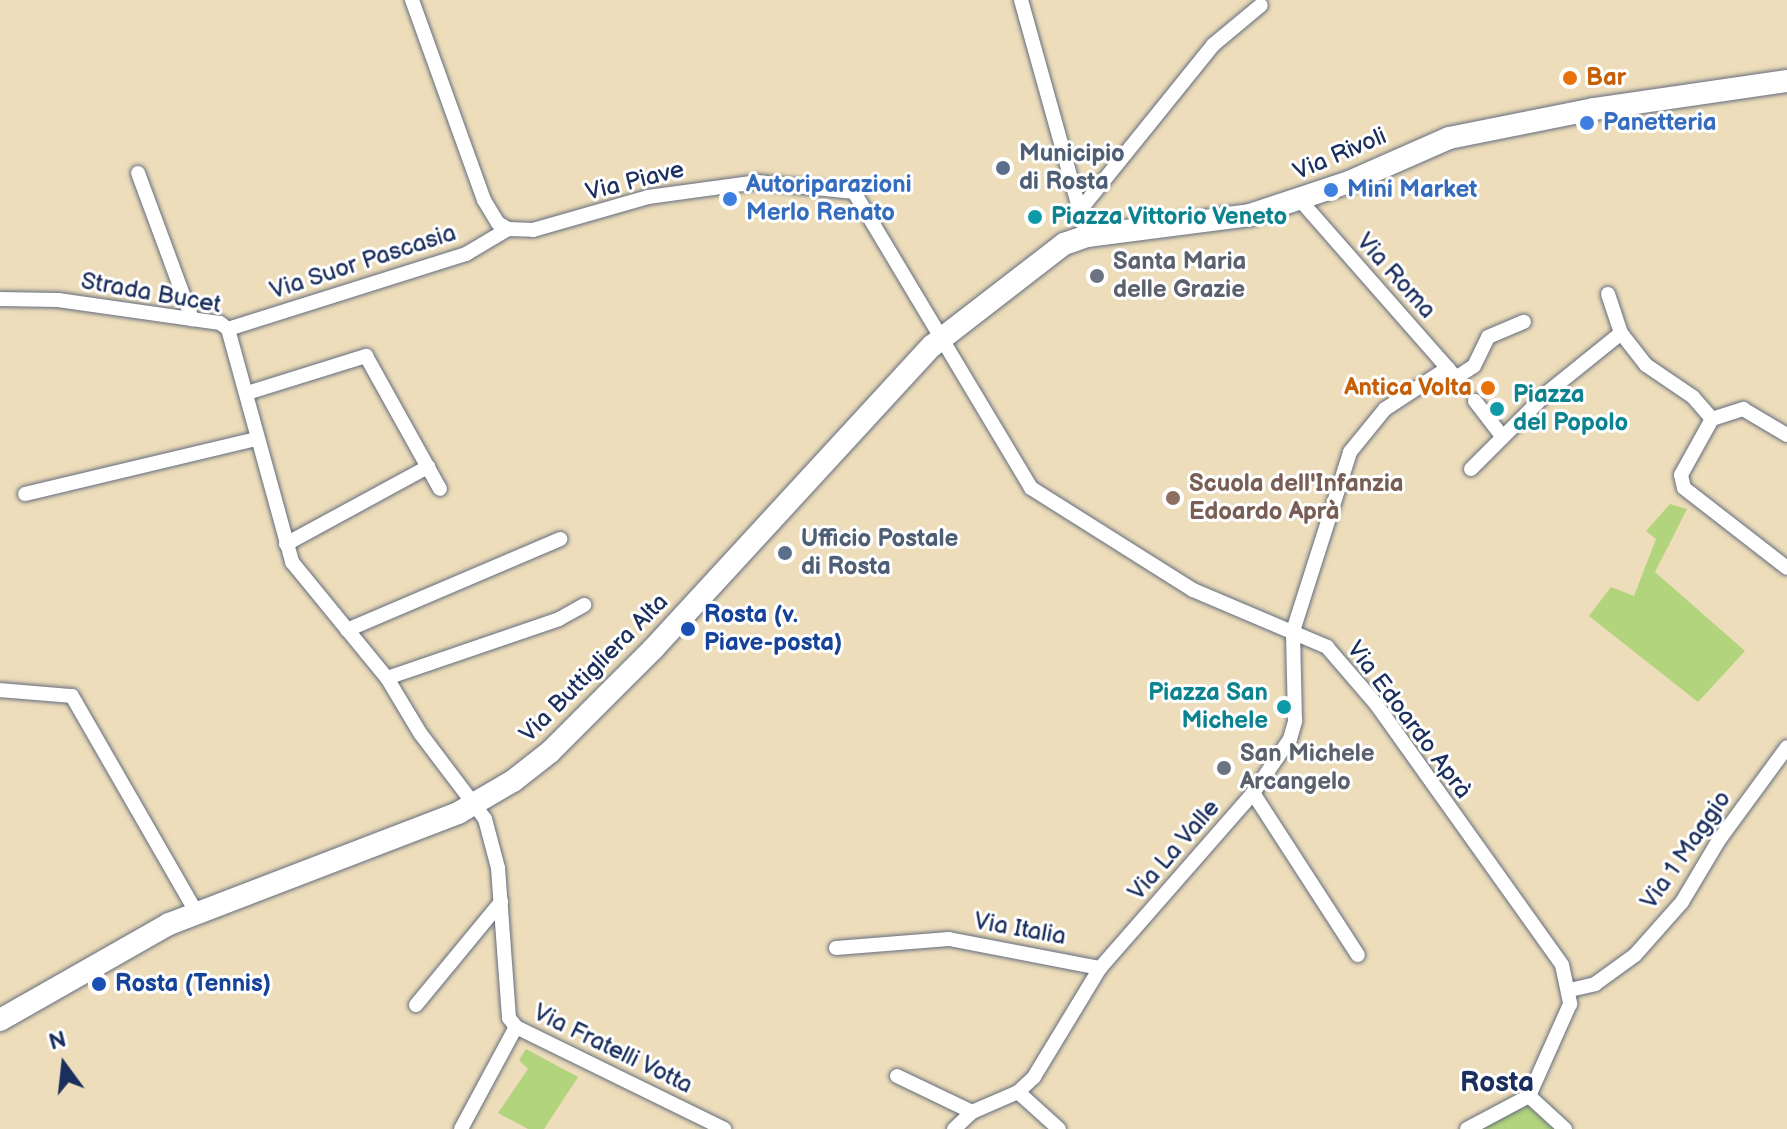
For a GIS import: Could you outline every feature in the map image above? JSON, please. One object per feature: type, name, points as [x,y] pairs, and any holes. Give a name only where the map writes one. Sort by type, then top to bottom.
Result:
[{"type":"street","points":[[412,0],[484,200],[508,229]]},
{"type":"street","points":[[1021,0],[1087,236]]},
{"type":"street","points":[[1080,210],[1213,45],[1261,5]]},
{"type":"street","name":"Via Rivoli","points":[[942,337],[1051,252],[1087,236],[1223,220],[1300,200],[1449,138],[1594,109],[1787,81]]},
{"type":"street","points":[[138,173],[192,319]]},
{"type":"street","name":"Via Piave","points":[[508,229],[533,230],[693,188],[796,183],[854,192],[942,337]]},
{"type":"street","name":"Via Roma","points":[[1300,200],[1455,375]]},
{"type":"street","name":"Via Suor Pascasia","points":[[228,329],[466,254],[508,229]]},
{"type":"street","points":[[1608,294],[1621,333],[1646,365],[1710,414],[1743,409],[1787,435]]},
{"type":"street","name":"Strada Bucet","points":[[0,299],[40,297],[220,323],[228,329],[247,393],[255,439],[292,562],[387,678],[420,733],[477,804]]},
{"type":"street","points":[[1253,793],[1290,739],[1295,721],[1293,631],[1350,452],[1385,409],[1474,366],[1488,337],[1524,322]]},
{"type":"street","points":[[1471,469],[1593,351],[1621,333]]},
{"type":"street","name":"Via Edoardo Aprà","points":[[942,337],[1031,488],[1193,590],[1327,647],[1351,671],[1418,771],[1544,935],[1570,990]]},
{"type":"street","name":"Via Buttigliera Alta","points":[[0,1020],[130,943],[196,912],[477,804],[550,752],[622,681],[856,423],[942,337]]},
{"type":"street","points":[[247,393],[366,356],[440,489]]},
{"type":"street","points":[[1475,401],[1502,436]]},
{"type":"street","points":[[1710,414],[1681,475],[1684,488],[1787,568]]},
{"type":"street","points":[[25,494],[255,439]]},
{"type":"street","points":[[286,544],[428,467]]},
{"type":"street","points":[[347,630],[560,539]]},
{"type":"street","points":[[387,678],[559,619],[584,605]]},
{"type":"street","points":[[0,690],[72,696],[196,912]]},
{"type":"street","name":"Via 1 Maggio","points":[[1570,990],[1595,984],[1635,955],[1682,902],[1719,840],[1787,747]]},
{"type":"street","name":"Via La Valle","points":[[1018,1092],[1034,1077],[1100,968],[1253,793],[1358,955]]},
{"type":"street","name":"Via Fratelli Votta","points":[[477,804],[493,842],[501,902],[505,1006],[516,1027],[724,1129]]},
{"type":"street","points":[[416,1005],[501,902]]},
{"type":"street","name":"Via Italia","points":[[836,948],[949,939],[1100,968]]},
{"type":"street","points":[[1467,1129],[1529,1096],[1564,1024],[1570,990]]},
{"type":"street","points":[[461,1129],[516,1027]]},
{"type":"street","points":[[897,1076],[972,1112]]},
{"type":"street","points":[[954,1129],[972,1112],[1018,1092],[1059,1129]]},
{"type":"street","points":[[1529,1096],[1565,1129]]},
{"type":"green space","points":[[1670,504],[1687,509],[1655,572],[1745,651],[1698,702],[1589,616],[1611,587],[1634,596],[1656,539],[1646,531]]},
{"type":"green space","points":[[526,1049],[578,1077],[544,1129],[528,1129],[498,1113],[528,1069],[519,1060]]},
{"type":"green space","points":[[1521,1100],[1554,1129],[1471,1129]]},
{"type":"tunnel","points":[[1459,381],[1475,401]]},
{"type":"place","name":"Bar","points":[[1570,78]]},
{"type":"place","name":"Panetteria","points":[[1587,123]]},
{"type":"place","name":"Municipio di Rosta","points":[[1003,168]]},
{"type":"place","name":"Mini Market","points":[[1331,190]]},
{"type":"place","name":"Autoriparazioni Merlo Renato","points":[[730,199]]},
{"type":"place","name":"Piazza Vittorio Veneto","points":[[1035,217]]},
{"type":"place","name":"Santa Maria delle Grazie","points":[[1097,276]]},
{"type":"place","name":"Antica Volta","points":[[1488,388]]},
{"type":"place","name":"Piazza del Popolo","points":[[1497,409]]},
{"type":"place","name":"Scuola dell'Infanzia Edoardo Aprà","points":[[1173,498]]},
{"type":"place","name":"Ufficio Postale di Rosta","points":[[785,553]]},
{"type":"place","name":"Rosta (v. Piave-posta)","points":[[688,629]]},
{"type":"place","name":"Piazza San Michele","points":[[1284,707]]},
{"type":"place","name":"San Michele Arcangelo","points":[[1224,768]]},
{"type":"place","name":"Rosta (Tennis)","points":[[99,984]]},
{"type":"district","name":"Rosta","points":[[1497,1083]]}]
